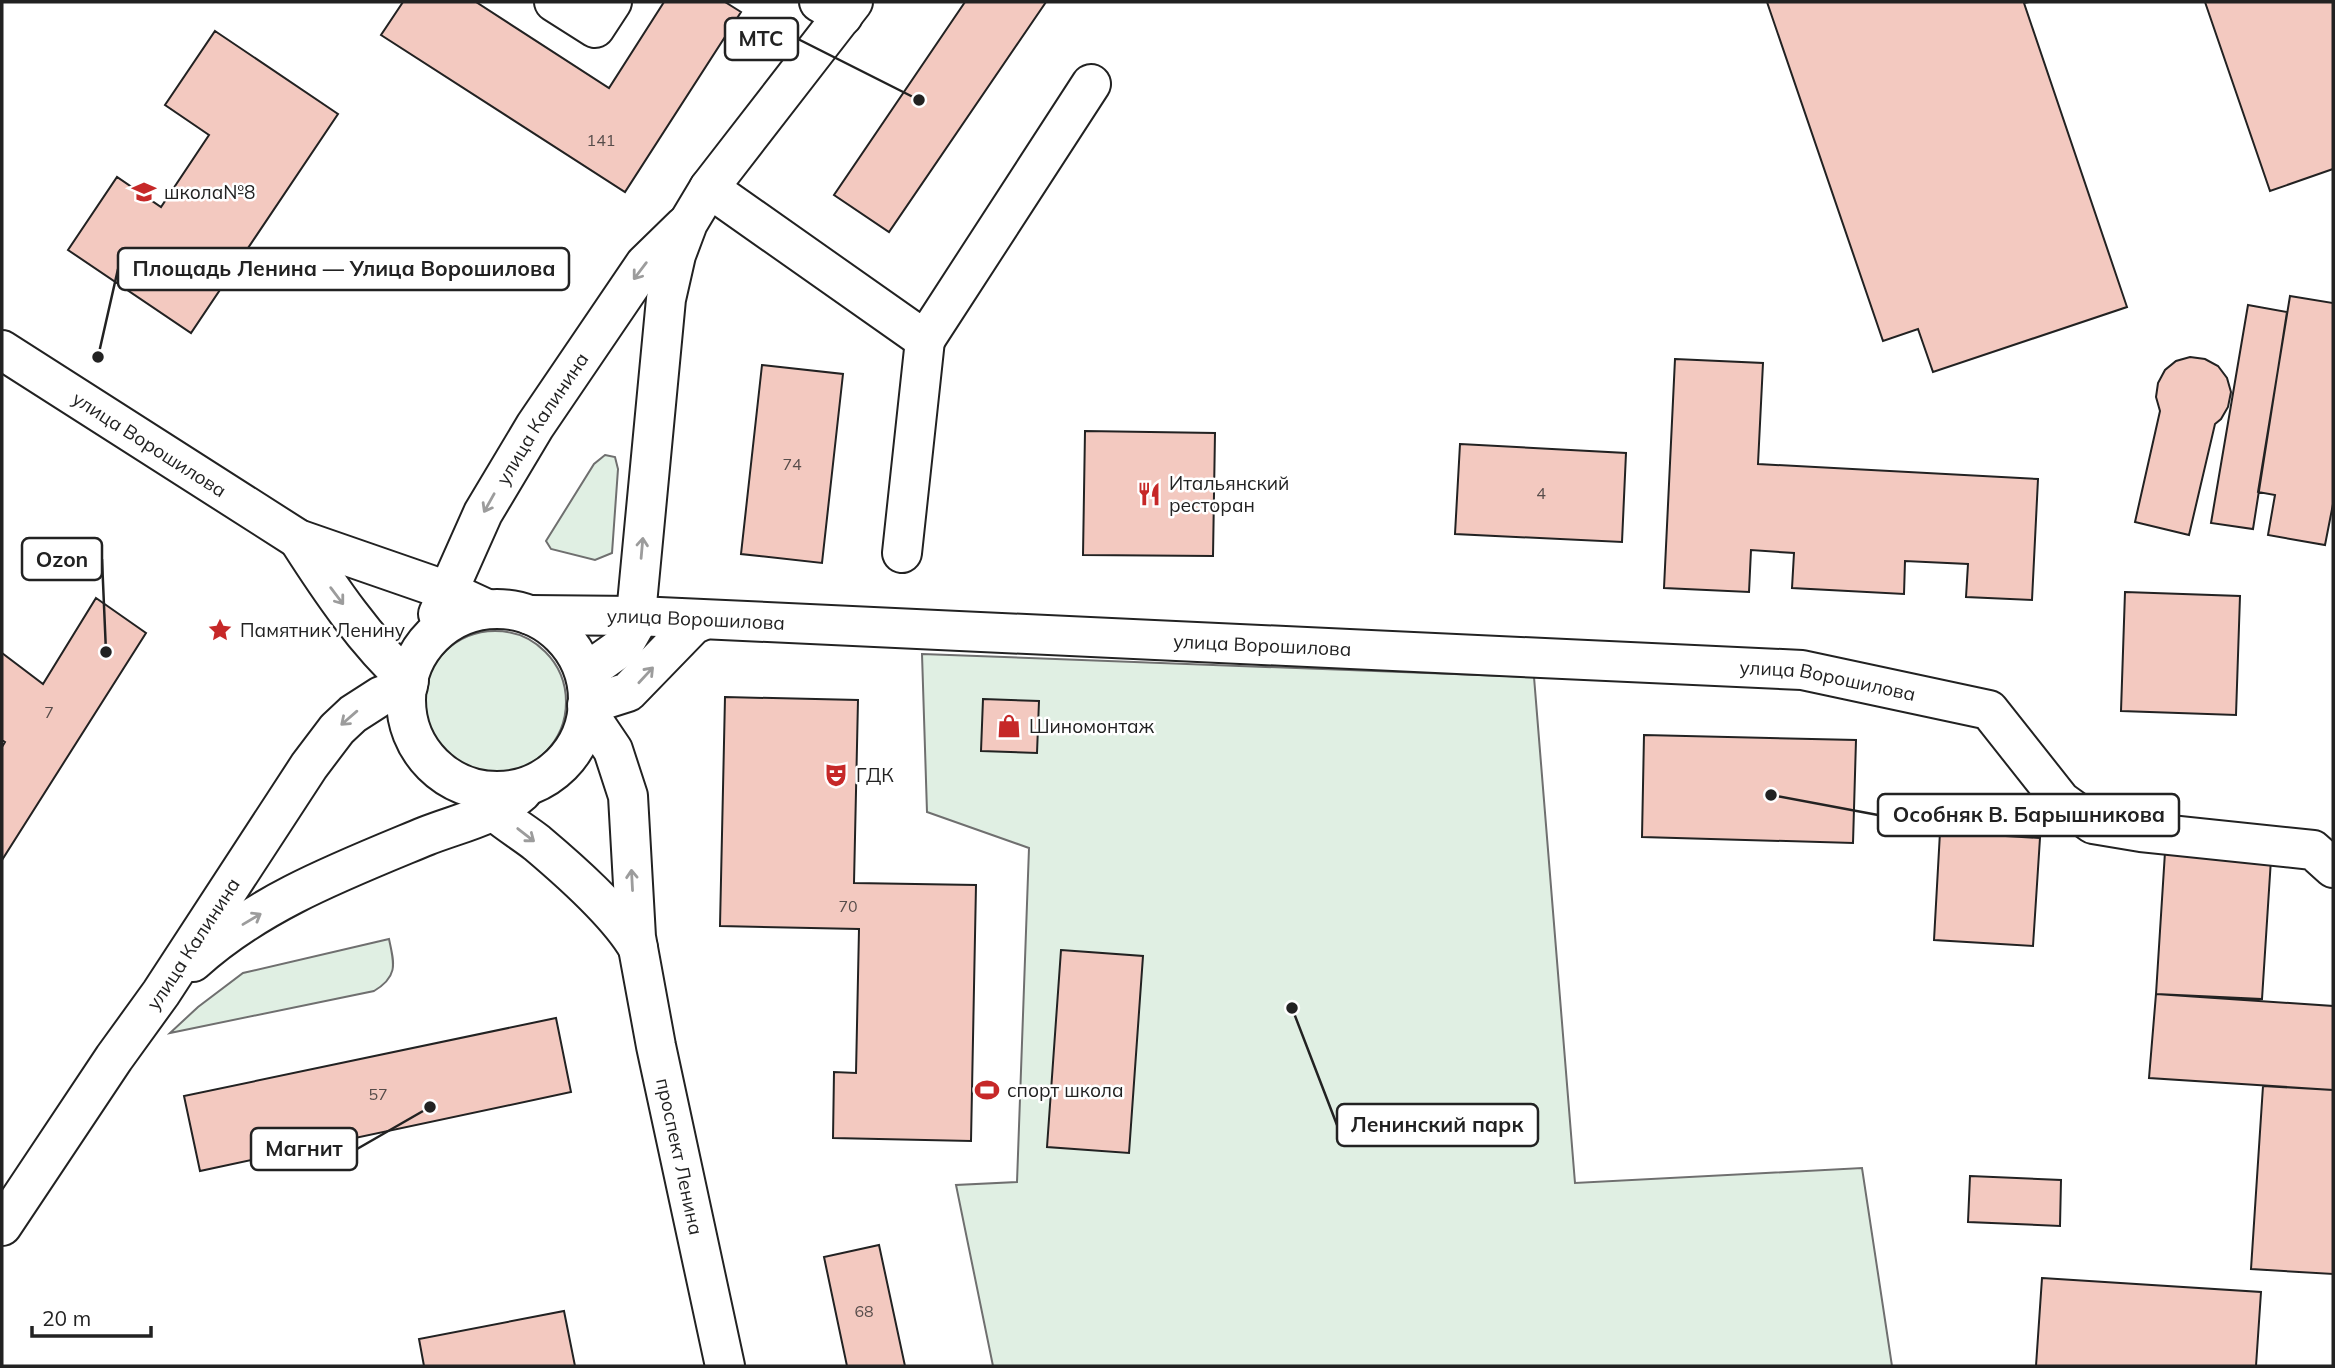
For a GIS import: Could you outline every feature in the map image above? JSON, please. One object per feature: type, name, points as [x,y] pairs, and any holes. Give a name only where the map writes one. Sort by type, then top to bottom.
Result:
[{"type":"main road","points":[[554,2],[595,28],[612,2]]},
{"type":"main road","name":"улица Калинина","points":[[637,616],[654,406],[666,299],[676,255],[688,223],[709,188],[838,7]]},
{"type":"main road","points":[[902,553],[925,340],[1090,84]]},
{"type":"main road","points":[[709,188],[925,340]]},
{"type":"main road","name":"улица Калинина","points":[[432,637],[448,591],[483,513],[535,426],[645,264],[688,223]]},
{"type":"main road","name":"улица Ворошилова","points":[[2,350],[298,539]]},
{"type":"main road","points":[[298,539],[448,591],[487,609]]},
{"type":"main road","points":[[298,539],[322,577],[383,658],[408,683]]},
{"type":"main road","points":[[161,993],[217,943],[308,886],[424,837],[485,801],[530,786],[563,764],[575,749],[583,732],[587,697],[571,645],[547,624],[530,615],[487,609],[457,618],[432,637],[413,665],[408,683],[409,720],[414,737],[446,776],[485,801],[581,884],[629,933],[638,948]]},
{"type":"main road","name":"улица Ворошилова","points":[[530,615],[637,616],[1802,670],[1989,710],[2061,801],[2093,824],[2141,832],[2313,850],[2333,868]]},
{"type":"main road","points":[[587,697],[623,646],[637,616]]},
{"type":"main road","points":[[587,697],[628,692],[693,625],[704,620]]},
{"type":"main road","name":"улица Калинина","points":[[2,1226],[98,1081],[161,993],[302,777],[337,729],[381,695],[408,683]]},
{"type":"main road","name":"проспект Ленина","points":[[587,697],[614,750],[628,796],[638,948],[656,1046],[725,1366]]},
{"type":"green space","points":[[605,455],[615,457],[618,469],[612,553],[595,560],[551,549],[546,541],[594,464]]},
{"type":"green space","points":[[495,631],[522,637],[545,652],[560,675],[566,702],[560,729],[545,752],[522,767],[495,773],[468,767],[445,752],[430,729],[424,702],[430,675],[445,652],[468,637]]},
{"type":"green space","points":[[922,654],[1534,677],[1575,1183],[1862,1168],[1892,1366],[993,1366],[956,1185],[1017,1182],[1029,848],[927,812]]},
{"type":"green space","points":[[389,939],[393,968],[388,980],[374,991],[170,1033],[198,1007],[243,973]]},
{"type":"building","points":[[403,2],[476,2],[609,88],[664,2],[725,2],[741,12],[625,192],[381,35]]},
{"type":"building","points":[[965,2],[1046,2],[889,232],[834,195]]},
{"type":"building","points":[[1767,2],[2029,2],[2024,3],[2127,307],[1933,372],[1918,329],[1883,341]]},
{"type":"building","points":[[2205,2],[2333,2],[2333,169],[2270,191]]},
{"type":"building","points":[[215,31],[338,114],[191,333],[68,250],[117,177],[161,207],[209,135],[165,105]]},
{"type":"building","points":[[2290,296],[2333,303],[2333,504],[2325,545],[2268,535],[2275,495],[2258,492]]},
{"type":"building","points":[[2248,305],[2287,312],[2253,529],[2211,523]]},
{"type":"building","points":[[2190,357],[2205,359],[2218,366],[2227,378],[2231,392],[2228,407],[2215,424],[2189,535],[2135,522],[2160,411],[2156,397],[2158,383],[2165,370],[2176,361]]},
{"type":"building","points":[[1675,359],[1763,363],[1758,464],[2038,479],[2032,600],[1966,597],[1968,564],[1905,561],[1904,594],[1792,588],[1794,553],[1751,550],[1749,592],[1664,588]]},
{"type":"building","points":[[762,365],[843,374],[822,563],[741,554]]},
{"type":"building","name":"Итальянский ресторан","points":[[1085,431],[1215,433],[1213,556],[1083,555]]},
{"type":"building","points":[[1460,444],[1626,453],[1622,542],[1455,534]]},
{"type":"building","points":[[2125,592],[2240,596],[2236,715],[2121,711]]},
{"type":"building","points":[[96,598],[146,633],[2,860],[2,747],[5,742],[2,740],[2,653],[43,684]]},
{"type":"building","points":[[725,697],[858,700],[854,883],[976,885],[971,1141],[833,1138],[834,1072],[856,1073],[859,929],[720,926]]},
{"type":"building","points":[[983,699],[1039,701],[1037,753],[981,751]]},
{"type":"building","points":[[1644,735],[1856,740],[1853,843],[1642,837]]},
{"type":"building","points":[[1940,832],[2040,838],[2033,946],[1934,940]]},
{"type":"building","points":[[2165,852],[2271,859],[2262,999],[2156,994]]},
{"type":"building","points":[[1061,950],[1143,956],[1129,1153],[1047,1147]]},
{"type":"building","points":[[2156,994],[2333,1006],[2333,1090],[2149,1078]]},
{"type":"building","points":[[556,1018],[571,1092],[200,1171],[184,1096]]},
{"type":"building","points":[[2263,1086],[2333,1090],[2333,1274],[2251,1269]]},
{"type":"building","points":[[1970,1176],[2061,1180],[2060,1226],[1968,1222]]},
{"type":"building","points":[[879,1245],[905,1366],[847,1366],[824,1257]]},
{"type":"building","points":[[2042,1278],[2261,1292],[2256,1366],[2036,1366]]},
{"type":"building","points":[[564,1311],[575,1366],[424,1366],[419,1339]]},
{"type":"place","name":"МТС","points":[[919,100]]},
{"type":"place","name":"школа№8","points":[[144,192]]},
{"type":"place","name":"Площадь Ленина — Улица Ворошилова","points":[[98,357]]},
{"type":"place","name":"Итальянский ресторан","points":[[1149,494]]},
{"type":"place","name":"Памятник Ленину","points":[[220,630]]},
{"type":"place","name":"Ozon","points":[[106,652]]},
{"type":"place","name":"Шиномонтаж","points":[[1009,726]]},
{"type":"place","name":"ГДК","points":[[836,775]]},
{"type":"place","name":"Особняк В. Барышникова","points":[[1771,795]]},
{"type":"place","name":"Ленинский парк","points":[[1292,1008]]},
{"type":"place","name":"спорт школа","points":[[987,1090]]},
{"type":"place","name":"Магнит","points":[[430,1107]]}]
